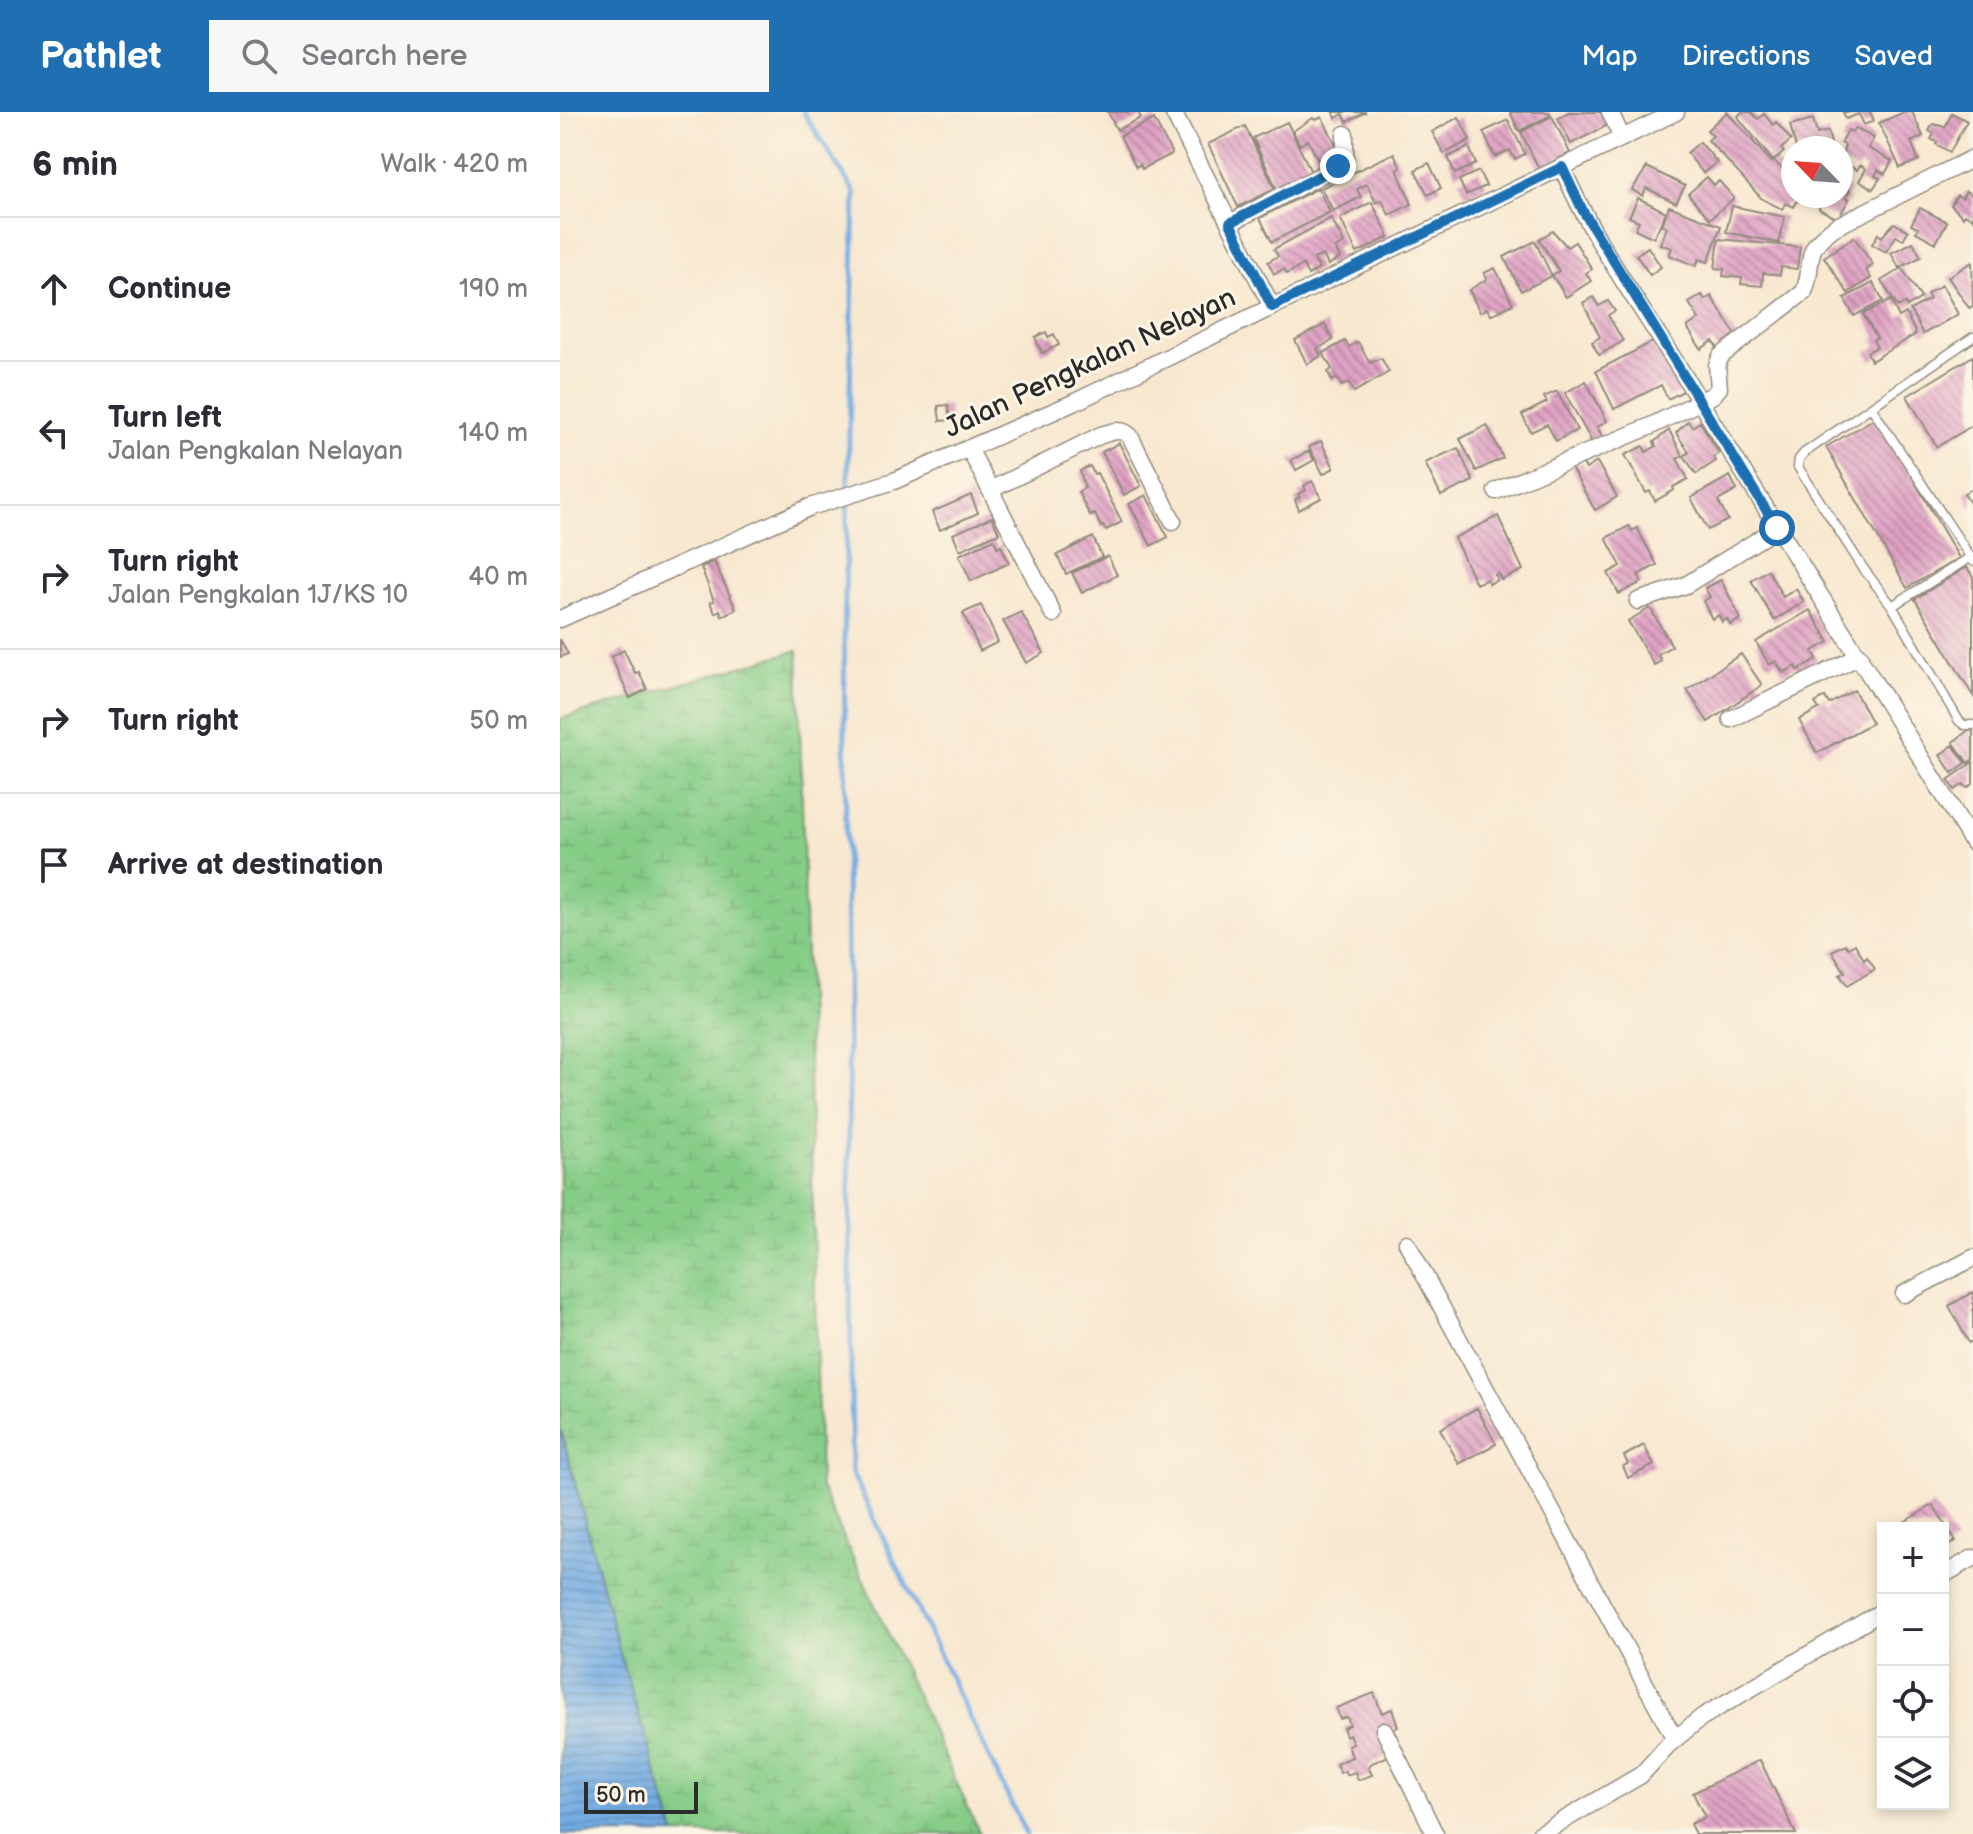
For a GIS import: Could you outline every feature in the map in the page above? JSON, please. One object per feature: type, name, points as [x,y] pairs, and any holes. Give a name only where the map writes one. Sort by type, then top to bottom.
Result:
[{"type":"street","points":[[1173,112],[1272,307]]},
{"type":"street","points":[[1610,112],[1622,138]]},
{"type":"street","name":"Jalan Pengkalan Nelayan","points":[[560,619],[810,507],[894,481],[1075,402],[1676,112]]},
{"type":"street","points":[[1230,223],[1338,166],[1345,157],[1345,134]]},
{"type":"street","points":[[1496,491],[1701,403],[1717,391],[1717,365],[1721,356],[1804,292],[1811,252],[1820,238],[1835,227],[1973,158]]},
{"type":"street","points":[[1562,167],[1583,211],[1973,843]]},
{"type":"street","points":[[990,490],[1101,435],[1123,431],[1130,436],[1173,521]]},
{"type":"street","points":[[969,448],[1053,614]]},
{"type":"street","points":[[1638,601],[1686,585],[1777,528]]},
{"type":"street","points":[[1731,719],[1860,656]]},
{"type":"street","points":[[1407,1243],[1675,1739]]},
{"type":"street","points":[[1904,1294],[1973,1258]]},
{"type":"street","points":[[1949,1572],[1973,1558]]},
{"type":"street","points":[[1540,1834],[1641,1775],[1675,1739],[1702,1717],[1877,1615]]},
{"type":"street","points":[[1384,1730],[1435,1834]]},
{"type":"lane","points":[[1973,337],[1804,453],[1798,467],[1863,568],[1892,606],[1959,721],[1964,725],[1973,725]]},
{"type":"lane","points":[[1871,407],[1972,559],[1892,606]]},
{"type":"green space","points":[[798,650],[820,1486],[980,1834],[675,1834],[622,1661],[560,1427],[560,719]]},
{"type":"water","points":[[560,1427],[622,1661],[675,1834],[560,1834]]},
{"type":"building","points":[[1108,112],[1138,112],[1141,118],[1117,130]]},
{"type":"building","points":[[1333,112],[1366,112],[1347,122],[1343,114],[1336,118]]},
{"type":"building","points":[[1510,112],[1549,112],[1551,115],[1519,131]]},
{"type":"building","points":[[1569,112],[1601,112],[1608,125],[1571,144],[1558,118]]},
{"type":"building","points":[[1727,112],[1772,163],[1774,161],[1781,168],[1782,209],[1762,199],[1708,140],[1713,136],[1707,130]]},
{"type":"building","points":[[1742,112],[1751,112],[1758,119],[1764,114],[1773,125],[1776,122],[1788,136],[1781,136],[1781,154],[1773,161],[1738,116]]},
{"type":"building","points":[[1843,112],[1870,112],[1874,121],[1864,125],[1859,114],[1846,119]]},
{"type":"building","points":[[1904,112],[1912,112],[1923,136],[1911,142],[1919,160],[1900,168],[1879,123]]},
{"type":"building","points":[[1952,113],[1967,121],[1950,152],[1931,139],[1934,134],[1929,131],[1933,124],[1945,127]]},
{"type":"building","points":[[1552,116],[1570,153],[1539,169],[1521,132]]},
{"type":"building","points":[[1322,117],[1338,149],[1318,160],[1308,140],[1300,145],[1293,131],[1313,118]]},
{"type":"building","points":[[1459,117],[1470,140],[1444,154],[1432,132]]},
{"type":"building","points":[[1154,119],[1172,154],[1142,169],[1140,164],[1136,167],[1120,136]]},
{"type":"building","points":[[1813,119],[1817,134],[1828,131],[1829,136],[1793,136],[1790,125]]},
{"type":"building","points":[[1508,120],[1525,154],[1515,159],[1510,150],[1495,157],[1483,132]]},
{"type":"building","points":[[1287,122],[1312,174],[1277,190],[1253,138]]},
{"type":"building","points":[[1245,126],[1275,189],[1238,207],[1208,144]]},
{"type":"building","points":[[1855,128],[1874,138],[1868,148],[1892,161],[1885,174],[1878,170],[1875,176],[1880,178],[1873,189],[1859,181],[1866,169],[1860,165],[1857,170],[1853,168],[1853,136],[1845,136],[1848,130],[1852,132]]},
{"type":"building","points":[[1700,142],[1717,162],[1703,173],[1687,153]]},
{"type":"building","points":[[1469,147],[1476,164],[1455,174],[1448,157]]},
{"type":"building","points":[[1394,153],[1401,168],[1397,170],[1412,204],[1389,215],[1382,200],[1376,203],[1367,184],[1357,189],[1361,197],[1333,211],[1321,188]]},
{"type":"building","points":[[1429,163],[1441,188],[1428,195],[1415,170]]},
{"type":"building","points":[[1647,167],[1685,186],[1676,203],[1646,188],[1643,196],[1632,190]]},
{"type":"building","points":[[1479,171],[1486,186],[1466,195],[1459,180]]},
{"type":"building","points":[[1707,177],[1714,185],[1719,181],[1734,198],[1710,219],[1688,194]]},
{"type":"building","points":[[1318,188],[1330,212],[1272,242],[1260,218]]},
{"type":"building","points":[[1966,191],[1973,196],[1973,219],[1965,214],[1963,217],[1951,205],[1957,195],[1962,198]]},
{"type":"building","points":[[1638,198],[1666,212],[1654,238],[1635,229],[1639,221],[1629,217]]},
{"type":"building","points":[[1372,202],[1389,237],[1357,253],[1340,218]]},
{"type":"building","points":[[1669,206],[1721,226],[1708,262],[1699,259],[1696,266],[1669,255],[1672,248],[1660,244],[1667,227],[1662,225]]},
{"type":"building","points":[[1732,206],[1785,217],[1779,243],[1726,232]]},
{"type":"building","points":[[1819,208],[1844,208],[1838,219]]},
{"type":"building","points":[[1920,208],[1947,222],[1936,243],[1916,232],[1918,228],[1911,225]]},
{"type":"building","points":[[1331,218],[1344,243],[1335,248],[1340,258],[1328,265],[1323,255],[1314,259],[1319,269],[1308,275],[1303,265],[1287,274],[1284,269],[1274,274],[1268,262],[1278,256],[1274,249]]},
{"type":"building","points":[[1894,223],[1908,231],[1903,240],[1896,236],[1886,252],[1872,244],[1878,234],[1882,237]]},
{"type":"building","points":[[1553,231],[1567,247],[1575,242],[1592,269],[1586,273],[1591,281],[1566,297],[1552,275],[1559,271],[1539,239]]},
{"type":"building","points":[[1854,237],[1873,265],[1866,270],[1871,278],[1848,293],[1824,257]]},
{"type":"building","points":[[1719,239],[1800,247],[1797,269],[1781,267],[1780,275],[1763,273],[1762,286],[1741,284],[1742,278],[1723,276],[1724,269],[1715,268]]},
{"type":"building","points":[[1535,241],[1552,276],[1521,291],[1504,257]]},
{"type":"building","points":[[1913,242],[1921,257],[1899,268],[1891,253]]},
{"type":"building","points":[[1648,247],[1661,267],[1650,275],[1636,255]]},
{"type":"building","points":[[1972,262],[1973,306],[1969,308],[1948,277]]},
{"type":"building","points":[[1495,268],[1513,304],[1491,315],[1487,308],[1480,312],[1469,290],[1487,279],[1484,273]]},
{"type":"building","points":[[1902,268],[1921,298],[1907,307],[1905,303],[1898,307],[1881,281]]},
{"type":"building","points":[[1873,283],[1883,301],[1854,316],[1844,298]]},
{"type":"building","points":[[1942,285],[1958,314],[1923,334],[1910,310],[1930,299],[1927,294]]},
{"type":"building","points":[[1702,295],[1705,300],[1711,296],[1737,337],[1718,349],[1713,341],[1701,349],[1687,327],[1699,319],[1689,303]]},
{"type":"building","points":[[1593,297],[1599,306],[1608,301],[1615,311],[1608,315],[1623,341],[1599,355],[1592,342],[1600,337],[1583,303]]},
{"type":"building","points":[[1891,300],[1899,317],[1906,313],[1916,334],[1871,361],[1867,352],[1877,347],[1873,340],[1877,338],[1863,314]]},
{"type":"building","points":[[1325,324],[1333,340],[1317,349],[1321,356],[1307,364],[1295,340]]},
{"type":"building","points":[[1046,332],[1048,337],[1054,334],[1059,345],[1042,353],[1035,337]]},
{"type":"building","points":[[1656,340],[1687,389],[1668,399],[1661,385],[1614,409],[1596,371]]},
{"type":"building","points":[[1345,341],[1349,347],[1358,342],[1370,363],[1381,358],[1389,372],[1354,392],[1349,382],[1342,386],[1337,378],[1332,381],[1328,372],[1332,369],[1323,353]]},
{"type":"building","points":[[1973,356],[1973,425],[1937,447],[1907,396]]},
{"type":"building","points":[[1586,381],[1607,421],[1597,427],[1604,440],[1594,446],[1565,393]]},
{"type":"building","points":[[1557,391],[1577,430],[1556,441],[1547,424],[1531,432],[1522,415],[1547,402],[1544,397]]},
{"type":"building","points":[[948,405],[950,420],[940,421],[938,406]]},
{"type":"building","points":[[1877,417],[1959,558],[1907,588],[1826,447]]},
{"type":"building","points":[[1688,421],[1692,427],[1700,422],[1719,453],[1713,457],[1716,461],[1696,474],[1684,456],[1689,452],[1676,433]]},
{"type":"building","points":[[1487,425],[1503,458],[1476,471],[1460,439]]},
{"type":"building","points":[[1669,430],[1683,456],[1677,459],[1688,479],[1655,501],[1650,491],[1646,493],[1625,455],[1643,446],[1646,452],[1656,446],[1654,442]]},
{"type":"building","points":[[1321,441],[1334,468],[1323,474],[1309,447]]},
{"type":"building","points":[[1119,443],[1141,486],[1124,495],[1102,452]]},
{"type":"building","points":[[1458,448],[1473,481],[1441,496],[1425,463]]},
{"type":"building","points":[[1309,451],[1314,460],[1296,470],[1291,460]]},
{"type":"building","points":[[1582,462],[1586,469],[1597,462],[1617,497],[1595,510],[1571,468]]},
{"type":"building","points":[[1090,466],[1094,474],[1097,473],[1122,522],[1106,530],[1101,527],[1095,514],[1090,516],[1078,492],[1085,488],[1080,471]]},
{"type":"building","points":[[1730,476],[1737,490],[1718,501],[1728,520],[1708,530],[1691,498]]},
{"type":"building","points":[[1312,481],[1321,498],[1299,510],[1295,500],[1300,497],[1298,494],[1306,490],[1304,486]]},
{"type":"building","points":[[1973,488],[1973,508],[1964,493]]},
{"type":"building","points":[[971,495],[978,513],[940,530],[932,512]]},
{"type":"building","points":[[1146,495],[1168,537],[1151,546],[1129,504]]},
{"type":"building","points":[[1498,516],[1523,570],[1501,580],[1498,573],[1495,575],[1497,580],[1489,584],[1487,579],[1476,584],[1454,538]]},
{"type":"building","points":[[992,517],[999,533],[960,550],[953,534]]},
{"type":"building","points":[[1629,526],[1632,531],[1637,528],[1657,565],[1638,575],[1642,582],[1619,594],[1608,573],[1621,566],[1606,538]]},
{"type":"building","points":[[1093,537],[1102,557],[1066,574],[1057,555]]},
{"type":"building","points":[[994,539],[997,547],[1001,545],[1009,563],[971,581],[959,555]]},
{"type":"building","points":[[1108,556],[1117,575],[1082,593],[1072,573]]},
{"type":"building","points":[[714,561],[736,609],[722,616],[720,610],[715,613],[710,602],[714,601],[701,567]]},
{"type":"building","points":[[1967,567],[1973,577],[1973,696],[1915,599]]},
{"type":"building","points":[[1768,570],[1783,597],[1796,589],[1804,602],[1774,620],[1751,580]]},
{"type":"building","points":[[1721,580],[1741,619],[1730,625],[1727,619],[1722,622],[1719,615],[1712,619],[1703,601],[1710,597],[1705,588]]},
{"type":"building","points":[[981,605],[998,642],[980,651],[963,613]]},
{"type":"building","points":[[1650,608],[1672,646],[1658,654],[1661,661],[1654,665],[1628,621]]},
{"type":"building","points":[[1810,610],[1829,642],[1813,651],[1817,659],[1798,670],[1796,666],[1783,673],[1776,661],[1769,665],[1756,642]]},
{"type":"building","points":[[1021,612],[1044,653],[1026,663],[1003,621]]},
{"type":"building","points":[[560,639],[568,654],[560,657]]},
{"type":"building","points":[[624,650],[647,689],[630,698],[611,657]]},
{"type":"building","points":[[1741,654],[1762,685],[1708,722],[1687,690]]},
{"type":"building","points":[[1854,690],[1872,723],[1817,753],[1799,720],[1819,709],[1815,703],[1825,697],[1829,704]]},
{"type":"building","points":[[1970,729],[1973,732],[1973,759],[1968,763],[1953,742]]},
{"type":"building","points":[[1953,745],[1966,763],[1952,773],[1940,755]]},
{"type":"building","points":[[1973,762],[1973,784],[1967,788],[1964,784],[1955,790],[1948,780]]},
{"type":"building","points":[[1845,944],[1848,948],[1855,944],[1864,960],[1867,957],[1875,969],[1847,986],[1840,975],[1845,972],[1832,951]]},
{"type":"building","points":[[1973,1292],[1973,1341],[1969,1343],[1949,1306]]},
{"type":"building","points":[[1477,1408],[1496,1444],[1459,1464],[1440,1429]]},
{"type":"building","points":[[1644,1445],[1654,1465],[1628,1478],[1623,1466],[1628,1464],[1624,1456]]},
{"type":"building","points":[[1933,1505],[1944,1522],[1904,1522]]},
{"type":"building","points":[[1949,1530],[1956,1541],[1949,1545]]},
{"type":"building","points":[[1374,1693],[1382,1713],[1392,1709],[1398,1727],[1386,1732],[1391,1755],[1372,1763],[1368,1767],[1372,1775],[1358,1780],[1355,1772],[1340,1773],[1336,1764],[1352,1757],[1348,1745],[1353,1743],[1343,1728],[1350,1725],[1347,1717],[1340,1719],[1336,1708]]},
{"type":"building","points":[[1760,1760],[1796,1834],[1695,1834],[1690,1824],[1705,1817],[1693,1793]]},
{"type":"waterway","points":[[803,112],[855,193],[844,636],[852,1473],[1026,1834]]},
{"type":"route","points":[[1338,166],[1230,223],[1272,307],[1562,167],[1583,211],[1777,528]]}]
